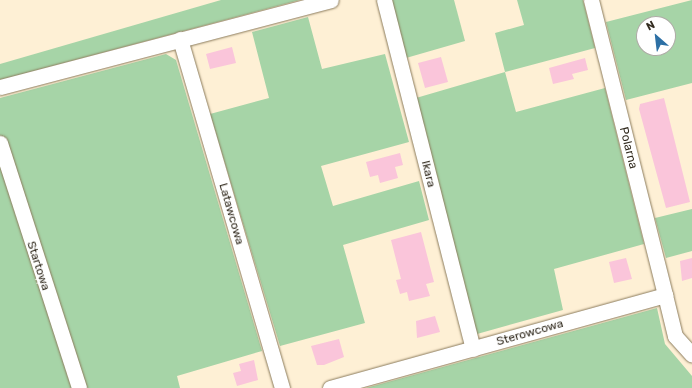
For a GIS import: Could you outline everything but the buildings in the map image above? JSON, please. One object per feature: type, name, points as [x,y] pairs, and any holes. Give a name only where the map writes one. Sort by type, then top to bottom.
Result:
[{"type":"street","points":[[0,87],[331,0]]},
{"type":"street","name":"Ikara","points":[[384,0],[473,349]]},
{"type":"street","name":"Polarna","points":[[591,0],[665,295]]},
{"type":"street","name":"Latawcowa","points":[[180,39],[282,388]]},
{"type":"street","name":"Startowa","points":[[0,143],[79,388]]},
{"type":"street","points":[[665,295],[675,336],[692,355]]},
{"type":"street","name":"Sterowcowa","points":[[330,388],[665,295]]},
{"type":"green space","points":[[221,0],[300,0],[0,80],[0,64]]},
{"type":"green space","points":[[391,0],[454,0],[465,41],[406,58]]},
{"type":"green space","points":[[517,0],[583,0],[595,48],[505,72],[495,33],[524,25]]},
{"type":"green space","points":[[692,0],[692,83],[626,100],[606,22]]},
{"type":"green space","points":[[308,17],[322,69],[385,54],[409,142],[321,166],[333,206],[419,181],[429,220],[343,245],[365,323],[280,346],[210,114],[269,98],[252,32]]},
{"type":"green space","points":[[166,54],[176,60],[262,351],[177,376],[180,388],[0,388],[0,98]]},
{"type":"green space","points":[[505,72],[516,112],[605,88],[644,244],[554,269],[563,310],[477,334],[416,98]]},
{"type":"green space","points":[[692,209],[692,251],[666,258],[655,218]]},
{"type":"green space","points":[[657,308],[665,344],[692,376],[692,388],[366,388]]}]
